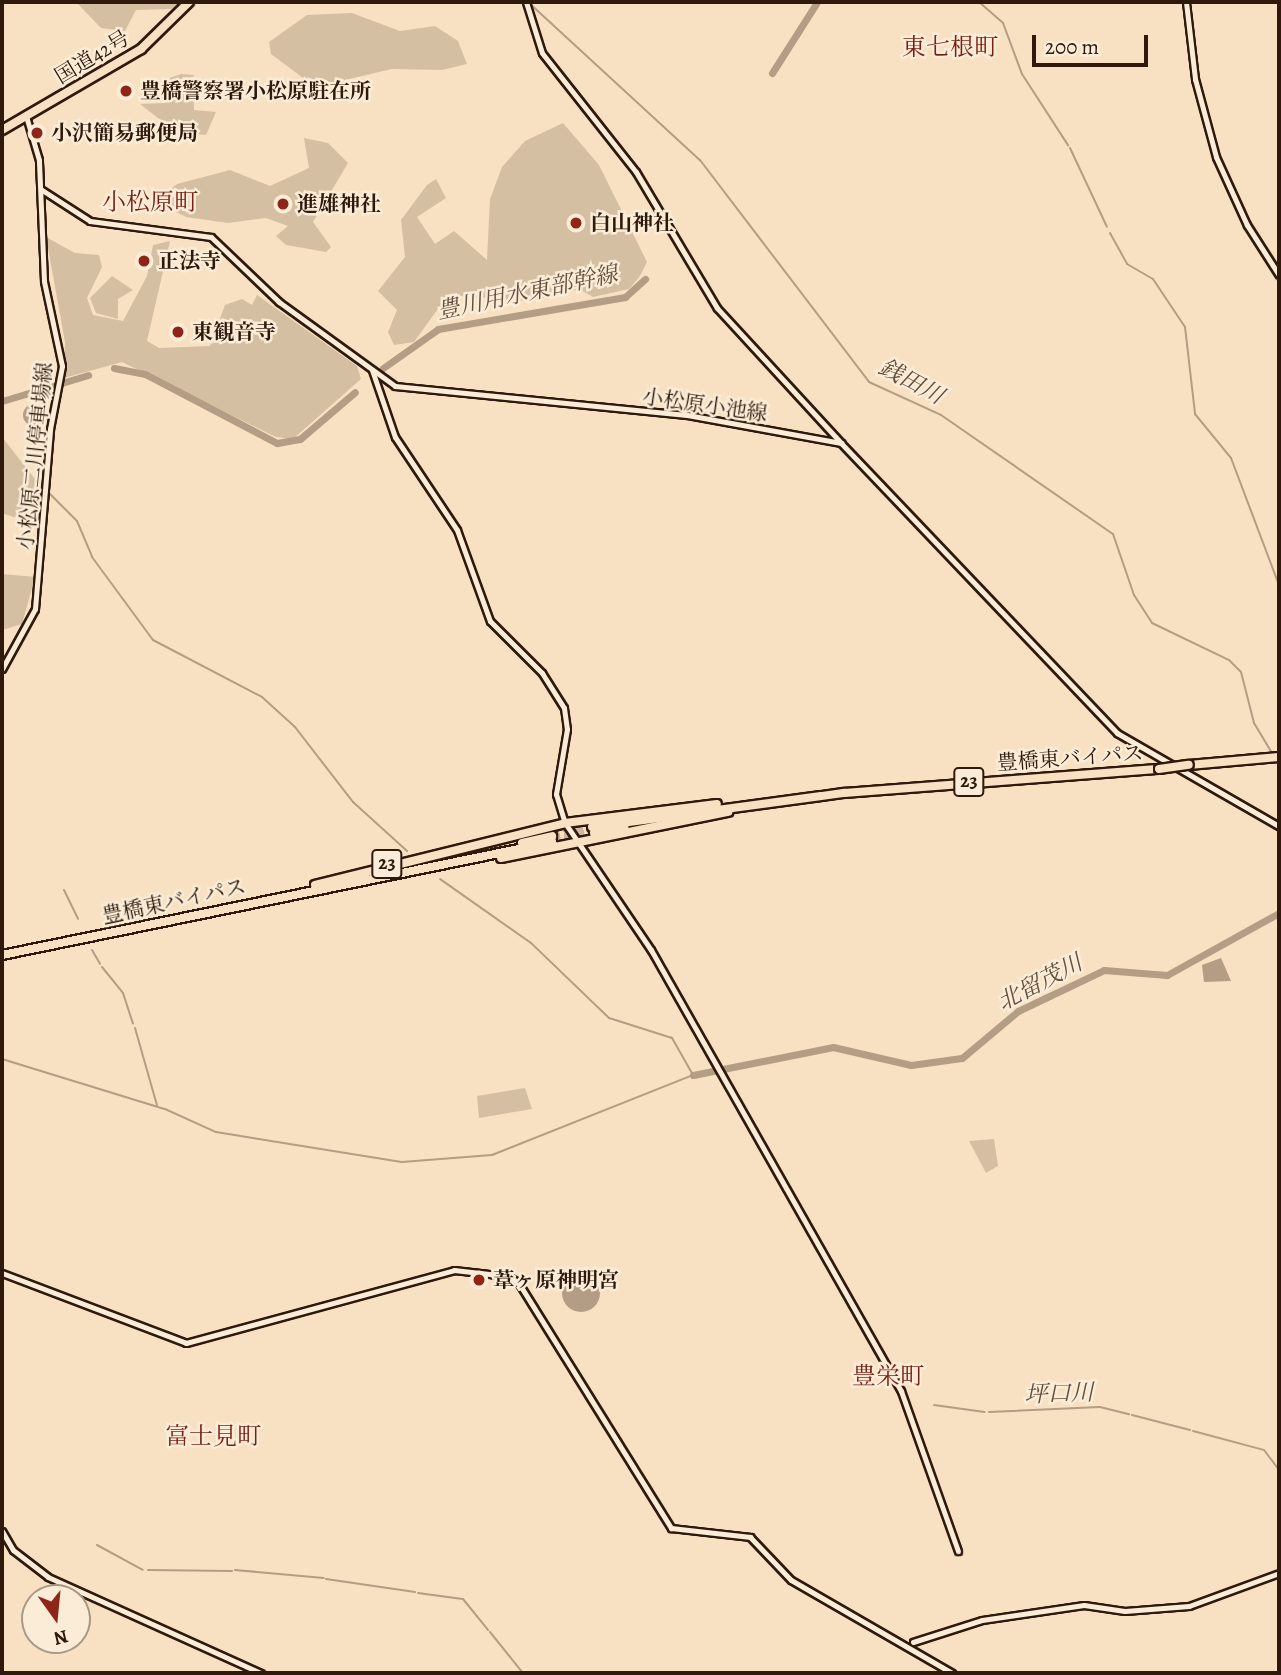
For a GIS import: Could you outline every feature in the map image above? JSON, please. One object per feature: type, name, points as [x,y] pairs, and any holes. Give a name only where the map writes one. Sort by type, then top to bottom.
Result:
[{"type":"highway","name":"国道42号","points":[[2,130],[141,49],[189,2]]},
{"type":"highway","name":"豊橋東バイパス","points":[[779,802],[745,808],[593,830],[779,802],[814,797],[1279,757]]},
{"type":"highway","name":"23","points":[[264,901],[565,823],[607,816],[814,797]]},
{"type":"highway","name":"23","points":[[416,870],[537,852],[745,808]]},
{"type":"highway","name":"豊橋東バイパス","points":[[2,955],[552,839],[416,870],[352,882]]},
{"type":"street","points":[[526,2],[542,53],[636,172],[717,308],[841,443],[1117,733],[1279,826]]},
{"type":"street","points":[[1186,2],[1195,79],[1216,157],[1247,225],[1279,275]]},
{"type":"street","name":"小松原二川停車場線","points":[[2,669],[35,609],[61,352],[41,260],[42,190],[26,116]]},
{"type":"street","name":"小松原小池線","points":[[42,190],[90,221],[211,237],[279,302],[372,370],[407,389],[687,415],[841,443]]},
{"type":"street","points":[[372,370],[395,437],[457,530],[490,621],[542,673],[564,708],[567,729],[556,794],[565,823],[646,943],[901,1391],[958,1551]]},
{"type":"street","points":[[2,1273],[186,1343],[454,1270],[507,1276],[518,1282],[671,1528],[750,1538],[791,1580],[952,1673]]},
{"type":"street","points":[[2,1531],[13,1550],[48,1577],[261,1673]]},
{"type":"street","points":[[913,1642],[977,1621],[1084,1605],[1125,1611],[1189,1605],[1279,1573]]},
{"type":"shaded area","points":[[76,2],[181,2],[171,9],[136,10],[125,31],[101,28]]},
{"type":"shaded area","points":[[352,13],[400,31],[435,26],[458,41],[467,64],[442,70],[392,69],[315,87],[271,54],[269,42],[307,15]]},
{"type":"shaded area","points":[[181,74],[194,75],[194,110],[216,112],[206,135],[176,132],[140,104],[166,103],[167,79]]},
{"type":"shaded area","points":[[563,123],[599,165],[647,262],[640,276],[629,289],[593,297],[579,289],[531,301],[459,296],[440,306],[414,342],[394,345],[388,332],[397,310],[378,291],[405,257],[401,220],[427,185],[436,179],[446,198],[417,217],[435,244],[454,231],[487,260],[490,199],[502,167],[525,141]]},
{"type":"shaded area","points":[[304,138],[328,143],[348,163],[313,222],[331,247],[326,252],[286,245],[276,236],[288,226],[266,218],[228,223],[186,217],[155,201],[177,184],[230,170],[270,186],[309,168]]},
{"type":"shaded area","points":[[46,237],[75,253],[99,255],[102,267],[87,298],[93,315],[123,321],[147,276],[153,245],[170,241],[147,341],[159,348],[210,346],[225,305],[242,299],[252,305],[257,295],[357,366],[361,379],[293,439],[276,437],[122,362],[64,378],[65,342]]},
{"type":"shaded area","points":[[112,276],[133,290],[118,299],[118,319],[96,313],[90,298]]},
{"type":"shaded area","points":[[34,404],[42,407],[45,415],[42,423],[34,426],[26,423],[23,415],[26,407]]},
{"type":"shaded area","points":[[2,437],[42,488],[39,526],[2,513]]},
{"type":"shaded area","points":[[2,574],[35,577],[22,624],[2,630]]},
{"type":"shaded area","points":[[1221,958],[1231,981],[1204,982],[1202,965]]},
{"type":"shaded area","points":[[525,1088],[532,1109],[479,1118],[477,1096]]},
{"type":"shaded area","points":[[994,1139],[998,1166],[986,1173],[969,1141]]},
{"type":"shaded area","points":[[581,1274],[594,1280],[600,1293],[594,1306],[581,1312],[568,1306],[562,1293],[568,1280]]},
{"type":"waterway","name":"銭田川","points":[[528,2],[700,160],[869,382],[941,415],[1113,534],[1134,595],[1152,623],[1229,660],[1241,672],[1254,723],[1273,755]]},
{"type":"waterway","name":"豊川用水東部幹線","points":[[772,73],[817,2]]},
{"type":"waterway","points":[[979,2],[1003,23],[1022,74],[1068,145]]},
{"type":"waterway","points":[[1070,148],[1107,227]]},
{"type":"waterway","points":[[1110,233],[1127,264],[1153,279],[1185,327],[1195,414],[1231,458],[1279,585]]},
{"type":"waterway","name":"豊川用水東部幹線","points":[[383,368],[438,329],[625,297],[645,279]]},
{"type":"waterway","name":"豊川用水東部幹線","points":[[114,368],[145,374],[277,443],[300,439],[355,392]]},
{"type":"waterway","name":"豊川用水東部幹線","points":[[2,401],[88,375]]},
{"type":"waterway","points":[[48,492],[77,521],[92,557],[153,640],[262,697],[295,727],[353,802],[407,851]]},
{"type":"waterway","points":[[2,1059],[165,1109],[216,1132],[402,1162],[492,1155],[693,1075],[672,1038],[609,1018],[531,943],[440,879]]},
{"type":"waterway","points":[[64,890],[78,919]]},
{"type":"waterway","name":"北留茂川","points":[[693,1075],[833,1047],[911,1065],[962,1058],[1018,1011],[1104,970],[1167,975],[1279,913]]},
{"type":"waterway","points":[[92,950],[100,964]]},
{"type":"waterway","points":[[102,967],[123,993],[133,1023]]},
{"type":"waterway","points":[[135,1028],[157,1105]]},
{"type":"waterway","name":"坪口川","points":[[934,1405],[985,1412]]},
{"type":"waterway","name":"坪口川","points":[[989,1412],[1100,1407],[1129,1414]]},
{"type":"waterway","name":"坪口川","points":[[1132,1415],[1190,1430]]},
{"type":"waterway","name":"坪口川","points":[[1193,1431],[1264,1450],[1279,1470]]},
{"type":"waterway","points":[[97,1545],[143,1570]]},
{"type":"waterway","points":[[148,1570],[232,1571]]},
{"type":"waterway","points":[[235,1570],[324,1578]]},
{"type":"waterway","points":[[326,1579],[415,1592]]},
{"type":"waterway","points":[[418,1593],[463,1599],[488,1630]]},
{"type":"waterway","points":[[490,1632],[523,1673]]},
{"type":"tunnel","points":[[552,836],[592,827]]},
{"type":"tunnel","points":[[553,842],[594,833]]},
{"type":"place","name":"豊橋警察署小松原駐在所","points":[[126,91]]},
{"type":"place","name":"小沢簡易郵便局","points":[[37,133]]},
{"type":"place","name":"進雄神社","points":[[283,204]]},
{"type":"place","name":"白山神社","points":[[576,223]]},
{"type":"place","name":"正法寺","points":[[144,261]]},
{"type":"place","name":"東観音寺","points":[[178,332]]},
{"type":"place","name":"葦ヶ原神明宮","points":[[479,1280]]},
{"type":"district","name":"東七根町","points":[[950,48]]},
{"type":"district","name":"小松原町","points":[[150,203]]},
{"type":"district","name":"豊栄町","points":[[888,1377]]},
{"type":"district","name":"富士見町","points":[[213,1437]]}]
